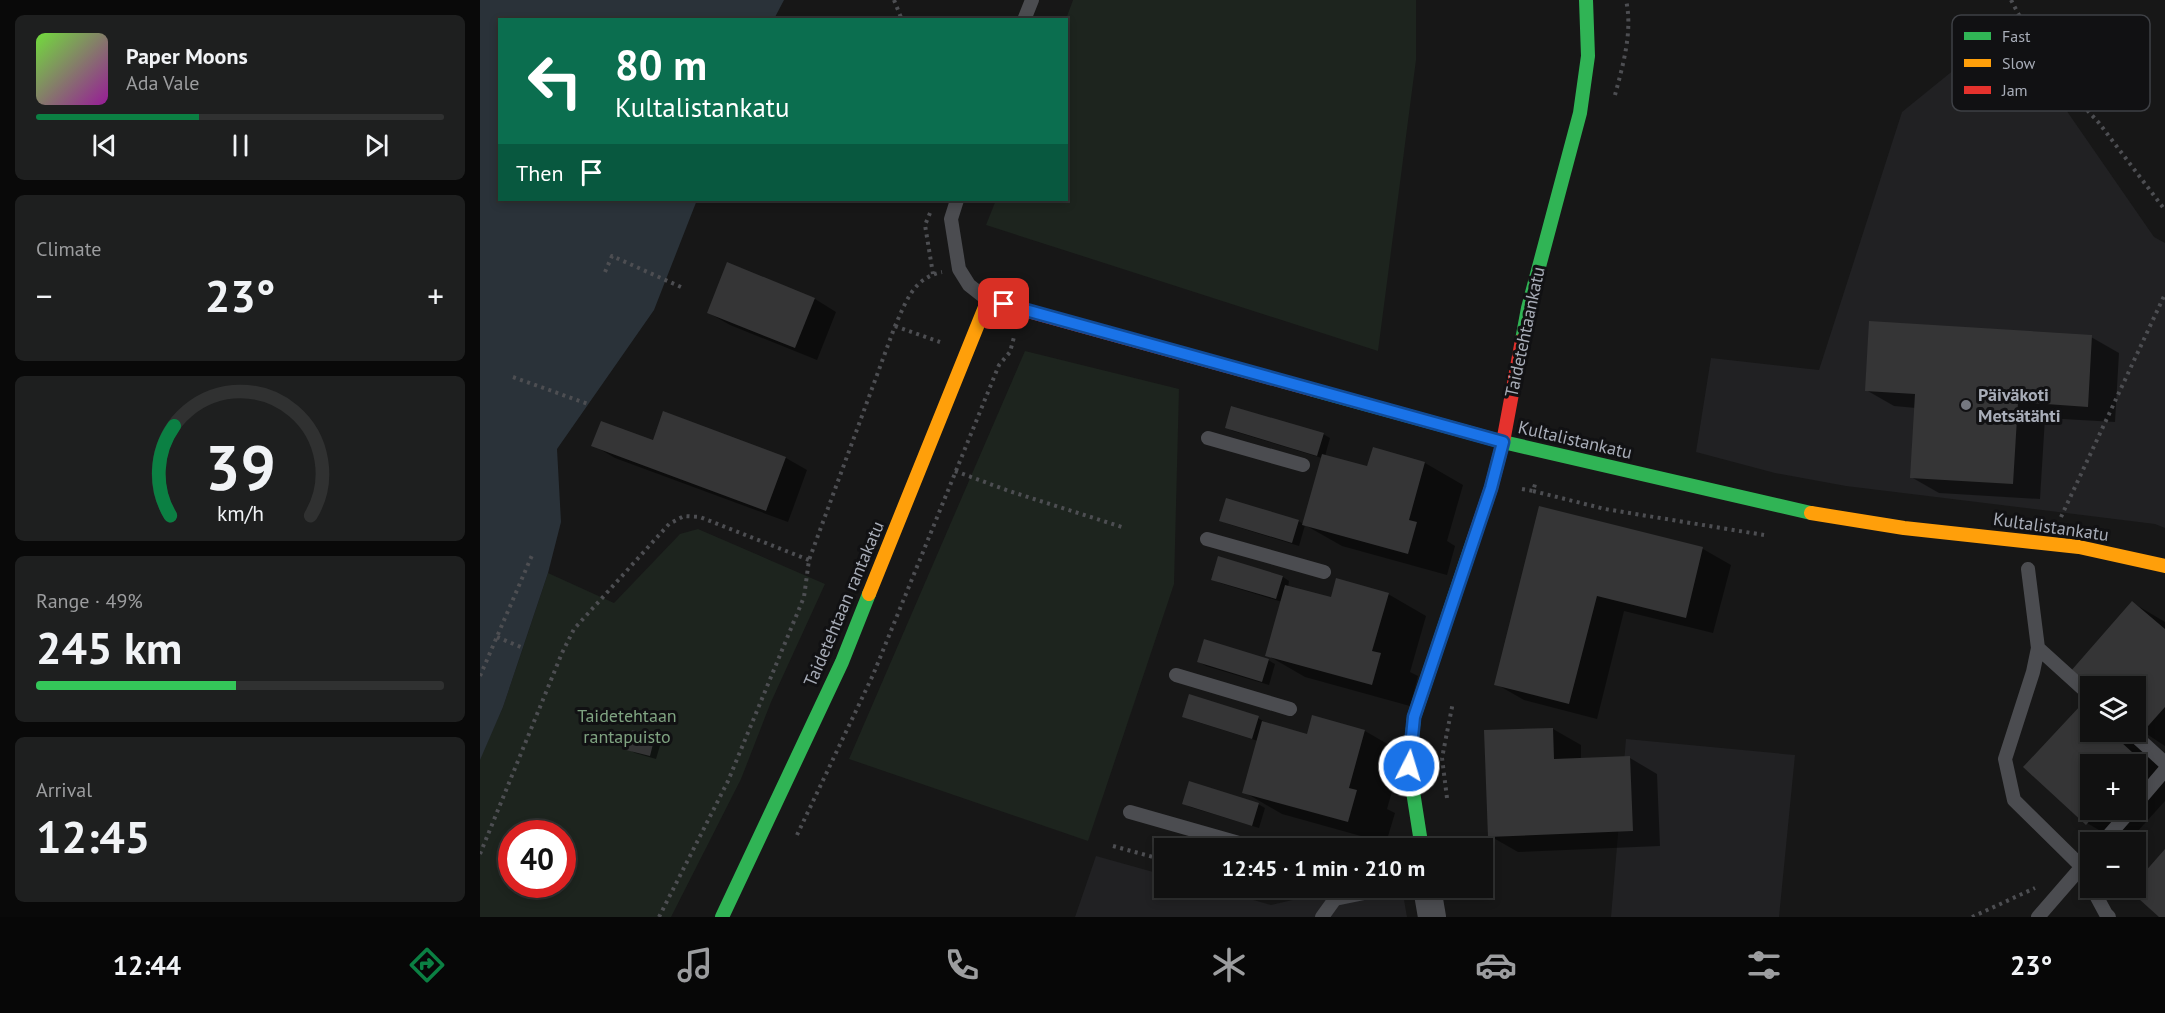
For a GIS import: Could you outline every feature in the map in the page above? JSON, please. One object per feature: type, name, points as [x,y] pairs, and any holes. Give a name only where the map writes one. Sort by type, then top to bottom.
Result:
[{"type":"street","name":"Taidetehtaankatu","points":[[1420,838],[1409,766],[1414,717],[1491,488],[1503,442],[1528,308],[1580,113],[1588,56],[1586,0]]},
{"type":"street","name":"Kultalistankatu","points":[[988,300],[1503,442],[1822,515],[1933,531],[2060,544],[2128,556],[2165,566]]},
{"type":"street","name":"Taidetehtaan rantakatu","points":[[722,917],[842,662],[988,300]]},
{"type":"street","points":[[1429,898],[1432,917]]},
{"type":"lane","points":[[1025,18],[1032,0]]},
{"type":"lane","points":[[957,201],[951,219],[959,269],[969,285],[988,300]]},
{"type":"lane","points":[[1208,438],[1303,465]]},
{"type":"lane","points":[[1207,539],[1324,572]]},
{"type":"lane","points":[[2028,569],[2038,648],[2033,672],[2005,759],[2014,800],[2080,857]]},
{"type":"lane","points":[[2038,648],[2080,686]]},
{"type":"lane","points":[[1176,675],[1290,709]]},
{"type":"lane","points":[[2142,742],[2165,763]]},
{"type":"lane","points":[[2146,792],[2165,770]]},
{"type":"lane","points":[[1130,812],[1221,838]]},
{"type":"lane","points":[[2112,832],[2122,820]]},
{"type":"lane","points":[[2038,917],[2080,869]]},
{"type":"lane","points":[[1322,917],[1335,899],[1340,898]]},
{"type":"lane","points":[[2098,898],[2109,917]]},
{"type":"path","points":[[894,0],[901,18]]},
{"type":"path","points":[[2011,0],[2019,15]]},
{"type":"path","points":[[2088,111],[2165,210]]},
{"type":"path","points":[[659,917],[728,782],[804,597],[809,560],[895,326],[912,290],[933,274],[925,225],[932,208]]},
{"type":"path","points":[[605,272],[612,256],[681,287]]},
{"type":"path","points":[[2060,520],[2165,294]]},
{"type":"path","points":[[513,377],[588,404]]},
{"type":"path","points":[[923,461],[1122,527]]},
{"type":"path","points":[[480,854],[562,653],[574,629],[669,524],[684,516],[700,517],[809,560]]},
{"type":"path","points":[[480,676],[533,553]]},
{"type":"path","points":[[497,637],[523,648]]},
{"type":"path","points":[[1447,803],[1443,758],[1453,701]]},
{"type":"path","points":[[1113,846],[1154,857]]},
{"type":"path","points":[[1972,917],[2042,885]]},
{"type":"shaded area","points":[[480,0],[784,0],[775,18],[498,18],[498,201],[697,201],[654,310],[557,449],[561,522],[548,573],[503,707],[480,760]]},
{"type":"shaded area","points":[[1952,71],[1952,111],[2067,111],[2154,237],[2165,243],[2165,528],[2155,524],[1846,486],[1775,473],[1696,452],[1711,358],[1819,370],[1902,112]]},
{"type":"shaded area","points":[[1626,739],[1795,755],[1779,917],[1611,917]]},
{"type":"shaded area","points":[[1096,856],[1154,872],[1154,898],[1246,898],[1271,905],[1301,898],[1404,898],[1407,917],[1075,917]]},
{"type":"green space","points":[[1073,0],[1416,0],[1416,60],[1378,351],[986,225],[996,201],[1068,201],[1066,18]]},
{"type":"green space","points":[[1025,351],[1179,389],[1174,584],[1088,841],[849,759]]},
{"type":"green space","name":"Taidetehtaan rantapuisto","points":[[698,529],[825,584],[771,702],[741,779],[671,917],[480,917],[480,758],[503,707],[548,573],[614,603],[680,534]]},
{"type":"building","points":[[727,262],[815,298],[795,348],[707,313]]},
{"type":"building","name":"Päiväkoti Metsätähti","points":[[1869,321],[2092,335],[2088,407],[2018,402],[2013,484],[1910,478],[1915,394],[1865,391]]},
{"type":"building","points":[[1231,406],[1324,433],[1317,456],[1225,428]]},
{"type":"building","points":[[663,411],[786,457],[766,511],[591,446],[601,421],[653,440]]},
{"type":"building","points":[[1373,447],[1425,462],[1409,520],[1417,522],[1408,554],[1302,525],[1322,454],[1367,466]]},
{"type":"building","points":[[1226,498],[1299,520],[1292,543],[1219,521]]},
{"type":"building","points":[[1539,506],[1703,547],[1686,618],[1597,596],[1569,704],[1494,685]]},
{"type":"building","points":[[1218,556],[1283,576],[1276,599],[1211,580]]},
{"type":"building","points":[[1336,578],[1389,593],[1372,651],[1381,653],[1372,685],[1265,656],[1285,585],[1331,597]]},
{"type":"building","points":[[2132,601],[2165,629],[2165,707],[2146,728],[2146,676],[2080,676],[2080,679],[2070,672]]},
{"type":"building","points":[[1204,639],[1269,659],[1262,682],[1197,662]]},
{"type":"building","points":[[1189,694],[1259,716],[1252,739],[1182,717]]},
{"type":"building","points":[[2080,706],[2080,742],[2121,742],[2134,754],[2080,754],[2080,819],[2023,767]]},
{"type":"building","points":[[1312,715],[1365,730],[1349,788],[1357,790],[1348,822],[1242,793],[1262,721],[1307,734]]},
{"type":"building","points":[[1553,728],[1554,759],[1630,756],[1633,831],[1488,837],[1484,730]]},
{"type":"building","points":[[632,730],[655,736],[650,756],[626,750]]},
{"type":"building","points":[[1189,781],[1259,803],[1252,826],[1182,804]]},
{"type":"building","points":[[2081,820],[2090,820],[2086,825]]},
{"type":"building","points":[[2165,849],[2165,917],[2159,917],[2138,898],[2146,898],[2146,871]]},
{"type":"traffic: fast","points":[[1522,340],[1528,308],[1580,113],[1588,56],[1586,0]]},
{"type":"traffic: fast","points":[[1314,390],[1503,442],[1811,513]]},
{"type":"traffic: fast","points":[[1420,838],[1409,766],[1414,717],[1473,541]]},
{"type":"traffic: fast","points":[[722,917],[842,662],[869,594]]},
{"type":"traffic: slow","points":[[869,594],[987,302]]},
{"type":"traffic: slow","points":[[1811,513],[1904,528],[2079,547],[2165,566]]},
{"type":"traffic: jam","points":[[987,302],[988,300],[1314,390]]},
{"type":"traffic: jam","points":[[1473,541],[1491,488],[1503,442],[1522,340]]},
{"type":"place","name":"Päiväkoti Metsätähti","points":[[1966,405]]},
{"type":"route","points":[[1004,304],[1503,442],[1491,488],[1414,717],[1409,766]]}]
